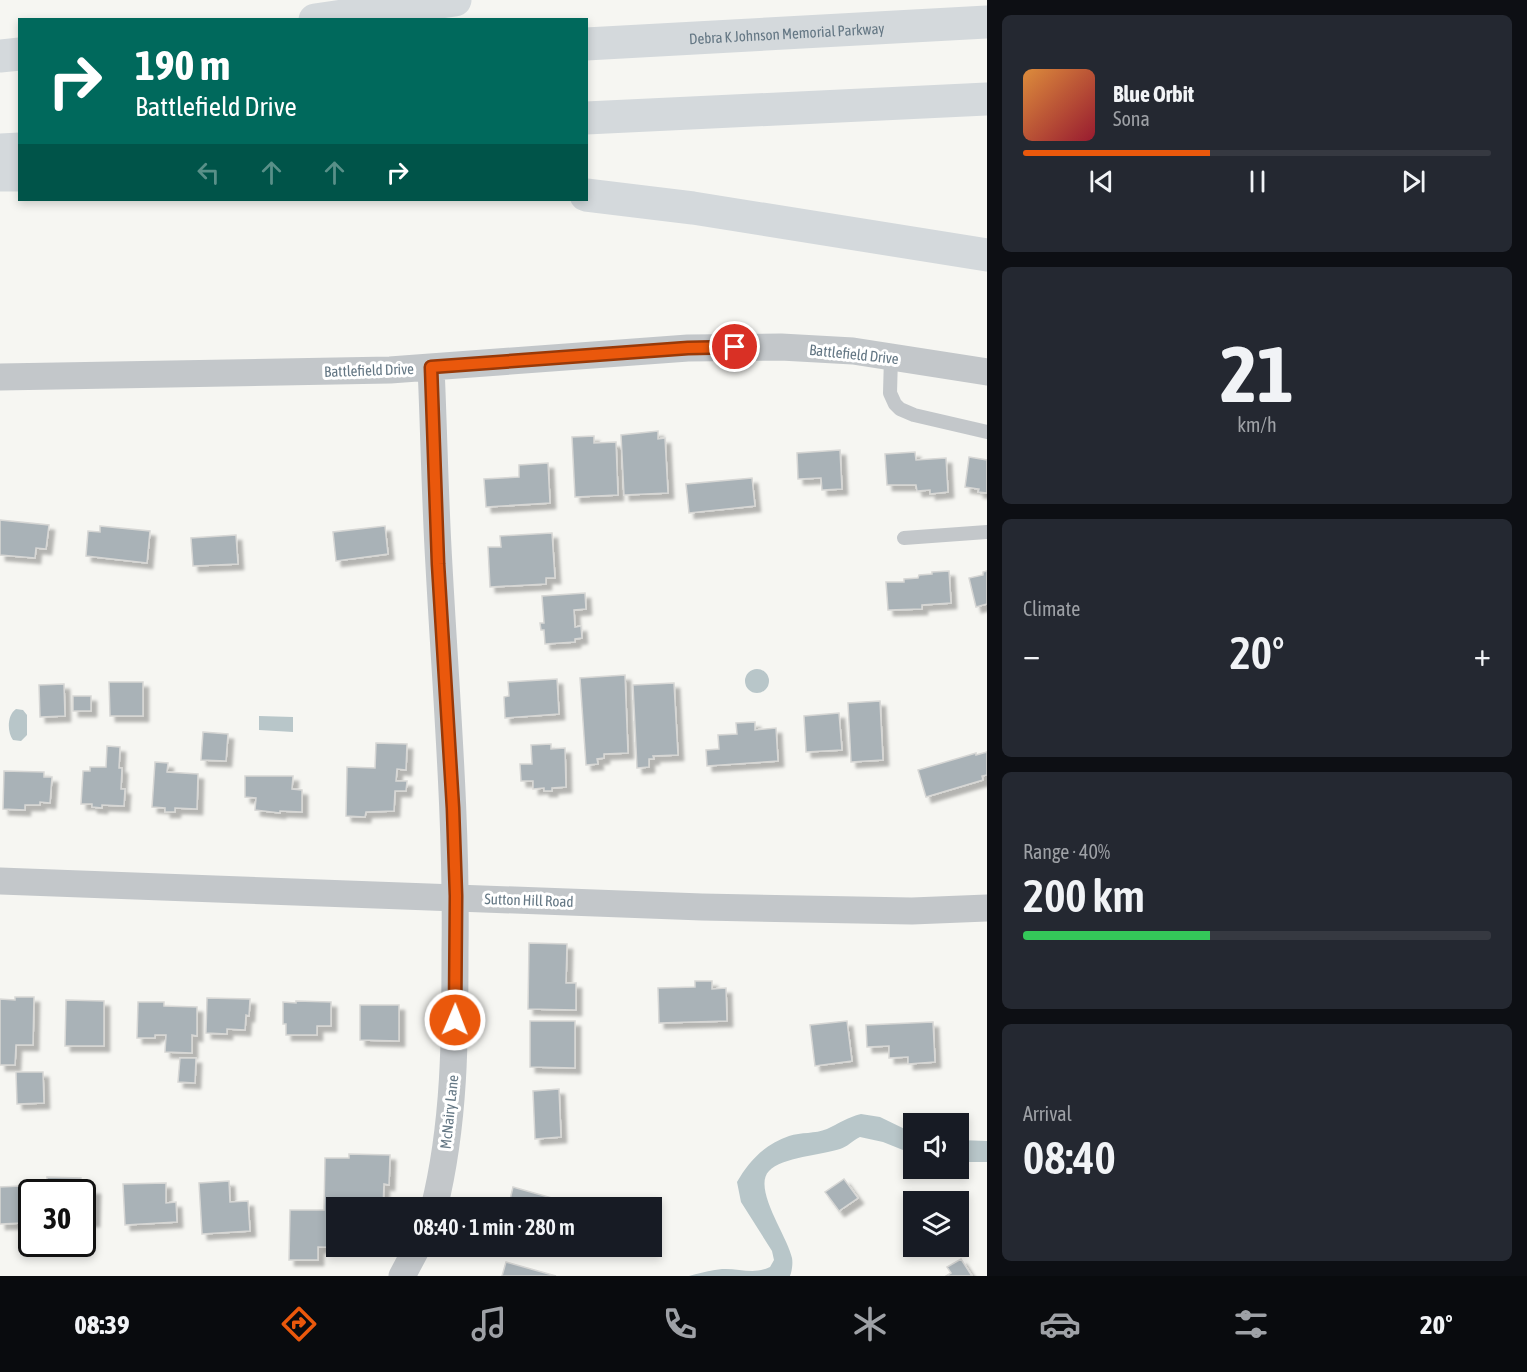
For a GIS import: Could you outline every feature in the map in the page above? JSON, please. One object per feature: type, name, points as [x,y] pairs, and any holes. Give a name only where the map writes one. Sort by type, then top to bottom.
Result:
[{"type":"highway","points":[[329,18],[455,0]]},
{"type":"highway","name":"Debra K Johnson Memorial Parkway","points":[[588,44],[987,22]]},
{"type":"highway","points":[[0,56],[18,54]]},
{"type":"highway","points":[[0,63],[18,63]]},
{"type":"highway","points":[[588,118],[987,99]]},
{"type":"highway","points":[[0,150],[18,149]]},
{"type":"highway","points":[[0,175],[18,175]]},
{"type":"highway","points":[[588,195],[693,208],[987,255]]},
{"type":"street","name":"Battlefield Drive","points":[[0,377],[296,372],[431,367],[688,348],[781,347],[853,351],[987,372]]},
{"type":"street","name":"McNairy Lane","points":[[431,367],[438,564],[451,753],[456,896],[451,1120],[437,1197]]},
{"type":"street","name":"Sutton Hill Road","points":[[0,881],[456,896],[702,907],[912,911],[987,909]]},
{"type":"street","points":[[402,1276],[412,1257]]},
{"type":"lane","points":[[891,357],[890,393],[900,409],[914,415],[987,432]]},
{"type":"lane","points":[[904,538],[987,532]]},
{"type":"shaded area","points":[[752,669],[762,669],[769,676],[769,686],[762,693],[752,693],[745,686],[745,676]]},
{"type":"shaded area","points":[[16,709],[23,710],[27,715],[27,735],[21,741],[13,740],[9,728],[11,715]]},
{"type":"shaded area","points":[[259,716],[293,717],[293,732],[259,730]]},
{"type":"shaded area","points":[[861,1114],[880,1117],[903,1128],[903,1150],[883,1142],[860,1137],[843,1148],[792,1159],[769,1171],[765,1179],[765,1189],[792,1258],[790,1276],[689,1276],[722,1269],[752,1271],[770,1267],[774,1260],[772,1251],[741,1202],[737,1182],[752,1160],[780,1139],[822,1131]]},
{"type":"shaded area","points":[[969,1140],[987,1141],[987,1162],[969,1162]]},
{"type":"building","points":[[658,431],[658,439],[665,438],[668,493],[624,495],[621,435]]},
{"type":"building","points":[[594,436],[594,443],[616,442],[618,495],[575,497],[572,437]]},
{"type":"building","points":[[840,450],[842,489],[822,490],[821,478],[798,479],[797,453]]},
{"type":"building","points":[[915,452],[916,460],[946,458],[948,492],[930,494],[930,490],[917,491],[916,485],[887,485],[885,454]]},
{"type":"building","points":[[969,457],[987,460],[987,493],[965,487]]},
{"type":"building","points":[[548,463],[550,503],[486,507],[484,479],[519,477],[519,465]]},
{"type":"building","points":[[752,478],[755,506],[689,513],[686,484]]},
{"type":"building","points":[[0,520],[49,525],[46,549],[36,548],[35,558],[0,555]]},
{"type":"building","points":[[100,526],[150,531],[147,563],[86,556],[88,531],[100,532]]},
{"type":"building","points":[[385,526],[388,554],[336,561],[333,532]]},
{"type":"building","points":[[552,533],[555,578],[546,578],[546,584],[490,587],[488,547],[501,547],[500,536]]},
{"type":"building","points":[[236,535],[238,564],[193,566],[191,538]]},
{"type":"building","points":[[949,571],[951,603],[922,605],[922,609],[888,610],[886,582],[904,582],[904,579],[918,578],[919,575]]},
{"type":"building","points":[[987,571],[987,604],[976,607],[969,578],[983,575],[983,572]]},
{"type":"building","points":[[585,593],[586,609],[574,610],[575,627],[581,626],[582,638],[575,639],[575,642],[545,644],[544,630],[541,630],[540,623],[544,623],[542,596]]},
{"type":"building","points":[[625,675],[628,753],[604,754],[604,758],[597,759],[598,764],[586,765],[580,678]]},
{"type":"building","points":[[557,679],[559,714],[505,718],[504,697],[509,696],[508,682]]},
{"type":"building","points":[[109,682],[143,682],[143,716],[110,716]]},
{"type":"building","points":[[674,683],[678,755],[653,756],[654,759],[649,759],[649,767],[637,768],[633,685]]},
{"type":"building","points":[[64,684],[65,716],[40,717],[39,685]]},
{"type":"building","points":[[73,696],[91,696],[91,711],[73,711]]},
{"type":"building","points":[[880,701],[883,760],[851,762],[848,703]]},
{"type":"building","points":[[839,713],[842,750],[806,752],[804,716]]},
{"type":"building","points":[[755,722],[755,730],[776,728],[778,761],[707,766],[706,750],[719,749],[718,735],[737,734],[736,723]]},
{"type":"building","points":[[203,732],[228,734],[226,761],[201,760]]},
{"type":"building","points":[[376,743],[407,744],[406,770],[397,769],[396,781],[407,781],[406,791],[395,791],[394,811],[366,812],[365,817],[346,816],[347,767],[375,768]]},
{"type":"building","points":[[551,744],[551,749],[565,748],[566,787],[552,788],[552,791],[544,791],[544,788],[533,789],[533,781],[521,781],[520,764],[532,764],[531,745]]},
{"type":"building","points":[[107,746],[120,747],[119,768],[122,768],[121,789],[125,789],[124,806],[102,805],[102,808],[92,807],[92,804],[81,804],[83,771],[90,771],[90,767],[106,767]]},
{"type":"building","points":[[987,752],[987,775],[982,776],[983,780],[926,797],[918,770],[976,753],[976,755]]},
{"type":"building","points":[[155,762],[168,763],[167,772],[198,774],[197,809],[175,808],[175,812],[165,812],[165,808],[152,807]]},
{"type":"building","points":[[4,771],[44,772],[44,777],[52,777],[50,803],[25,805],[25,810],[3,809]]},
{"type":"building","points":[[245,776],[293,776],[292,789],[302,790],[302,812],[280,811],[280,813],[255,810],[256,798],[245,797]]},
{"type":"building","points":[[529,943],[567,944],[566,983],[576,983],[576,1010],[528,1009]]},
{"type":"building","points":[[695,981],[712,981],[712,989],[726,988],[727,1021],[659,1023],[658,988],[695,987]]},
{"type":"building","points":[[15,997],[34,997],[33,1045],[16,1045],[15,1065],[0,1065],[0,999],[15,1000]]},
{"type":"building","points":[[207,998],[250,999],[245,1030],[227,1029],[227,1034],[206,1033]]},
{"type":"building","points":[[66,1000],[104,1001],[104,1046],[65,1046]]},
{"type":"building","points":[[296,1001],[331,1002],[331,1026],[317,1026],[317,1035],[286,1035],[286,1024],[283,1024],[283,1002],[296,1003]]},
{"type":"building","points":[[138,1002],[164,1002],[164,1006],[197,1007],[197,1036],[192,1035],[192,1053],[165,1052],[166,1035],[155,1035],[155,1038],[137,1038]]},
{"type":"building","points":[[360,1005],[399,1005],[399,1041],[360,1040]]},
{"type":"building","points":[[530,1021],[575,1021],[575,1068],[530,1067]]},
{"type":"building","points":[[847,1021],[852,1061],[815,1066],[810,1025]]},
{"type":"building","points":[[933,1022],[935,1062],[908,1064],[908,1057],[889,1058],[889,1046],[867,1047],[866,1025]]},
{"type":"building","points":[[180,1058],[196,1058],[195,1083],[178,1082]]},
{"type":"building","points":[[16,1072],[43,1072],[44,1103],[17,1104]]},
{"type":"building","points":[[559,1089],[561,1137],[535,1139],[533,1091]]},
{"type":"building","points":[[349,1154],[390,1155],[389,1185],[384,1184],[383,1197],[326,1197],[326,1247],[318,1247],[318,1260],[289,1260],[290,1210],[324,1210],[325,1158],[349,1158]]},
{"type":"building","points":[[47,1177],[81,1178],[81,1179],[47,1179]]},
{"type":"building","points":[[844,1179],[858,1198],[839,1211],[825,1192]]},
{"type":"building","points":[[229,1181],[230,1202],[248,1201],[250,1231],[202,1234],[199,1183]]},
{"type":"building","points":[[166,1183],[166,1203],[176,1202],[177,1222],[125,1225],[123,1184]]},
{"type":"building","points":[[18,1186],[18,1223],[0,1224],[0,1187]]},
{"type":"building","points":[[513,1187],[548,1197],[511,1197]]},
{"type":"building","points":[[961,1259],[972,1276],[946,1276],[951,1273],[947,1267]]},
{"type":"building","points":[[506,1262],[556,1276],[502,1276]]},
{"type":"route","points":[[455,1020],[456,896],[453,808],[438,564],[431,367],[688,348],[735,347]]}]
